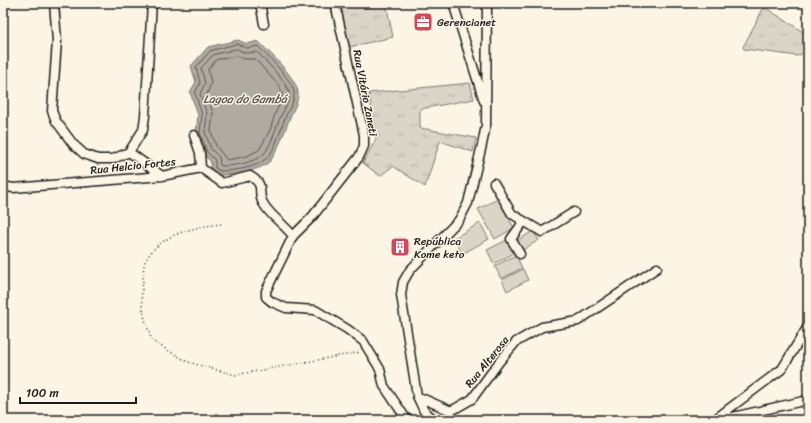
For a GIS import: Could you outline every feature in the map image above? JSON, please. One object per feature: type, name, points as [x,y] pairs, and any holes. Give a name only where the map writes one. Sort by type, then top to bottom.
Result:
[{"type":"street","points":[[54,3],[57,41],[52,111],[56,121],[73,144],[84,154],[98,159],[113,160],[129,152],[143,130],[152,3]]},
{"type":"street","points":[[260,3],[264,24]]},
{"type":"street","name":"Rua Vitório Zaneti","points":[[293,236],[312,217],[359,157],[364,146],[364,135],[335,3]]},
{"type":"street","points":[[453,3],[486,108]]},
{"type":"street","points":[[435,420],[424,411],[417,396],[401,296],[404,282],[410,270],[459,220],[468,203],[486,125],[487,3]]},
{"type":"street","points":[[194,135],[200,153],[201,168],[222,182],[250,176],[256,179],[261,187],[262,202],[273,216],[288,229],[293,236],[266,291],[266,297],[272,302],[286,308],[315,310],[347,328],[363,341],[370,350],[380,369],[384,386],[407,420]]},
{"type":"street","points":[[129,152],[162,176]]},
{"type":"street","name":"Rua Helcio Fortes","points":[[3,186],[13,188],[162,176],[201,168]]},
{"type":"street","points":[[494,183],[512,214],[542,232],[574,212]]},
{"type":"street","points":[[520,254],[511,239],[524,221]]},
{"type":"street","name":"Rua Alterosa","points":[[417,396],[451,411],[472,399],[516,342],[542,327],[578,321],[657,268]]},
{"type":"street","points":[[714,420],[782,369],[808,326]]},
{"type":"street","points":[[719,420],[808,400]]},
{"type":"path","points":[[221,224],[199,227],[167,239],[158,245],[146,260],[143,273],[142,302],[152,341],[188,362],[235,375],[370,350]]},
{"type":"green space","points":[[340,3],[386,3],[393,37],[349,47]]},
{"type":"green space","points":[[766,8],[808,35],[808,51],[798,56],[744,49],[743,47],[763,9]]},
{"type":"green space","points":[[470,83],[474,99],[420,109],[420,128],[476,138],[473,152],[440,141],[425,187],[393,166],[380,176],[363,163],[376,139],[369,93]]},
{"type":"green space","points":[[498,199],[514,228],[495,239],[478,209]]},
{"type":"green space","points":[[480,223],[489,239],[462,254],[454,238]]},
{"type":"green space","points":[[533,231],[539,240],[521,251],[515,242]]},
{"type":"green space","points":[[507,240],[514,253],[494,264],[487,250]]},
{"type":"green space","points":[[516,255],[522,268],[501,279],[495,266]]},
{"type":"green space","points":[[523,269],[528,280],[507,291],[502,280]]},
{"type":"water","name":"Lagoa do Gambá","points":[[238,40],[247,44],[258,41],[287,72],[296,86],[298,96],[276,151],[267,164],[254,170],[219,175],[210,169],[211,162],[203,154],[196,133],[198,115],[190,92],[196,82],[191,66],[208,47]]},
{"type":"place","name":"Gerencianet","points":[[423,22]]},
{"type":"place","name":"República Kome keto","points":[[400,247]]}]
